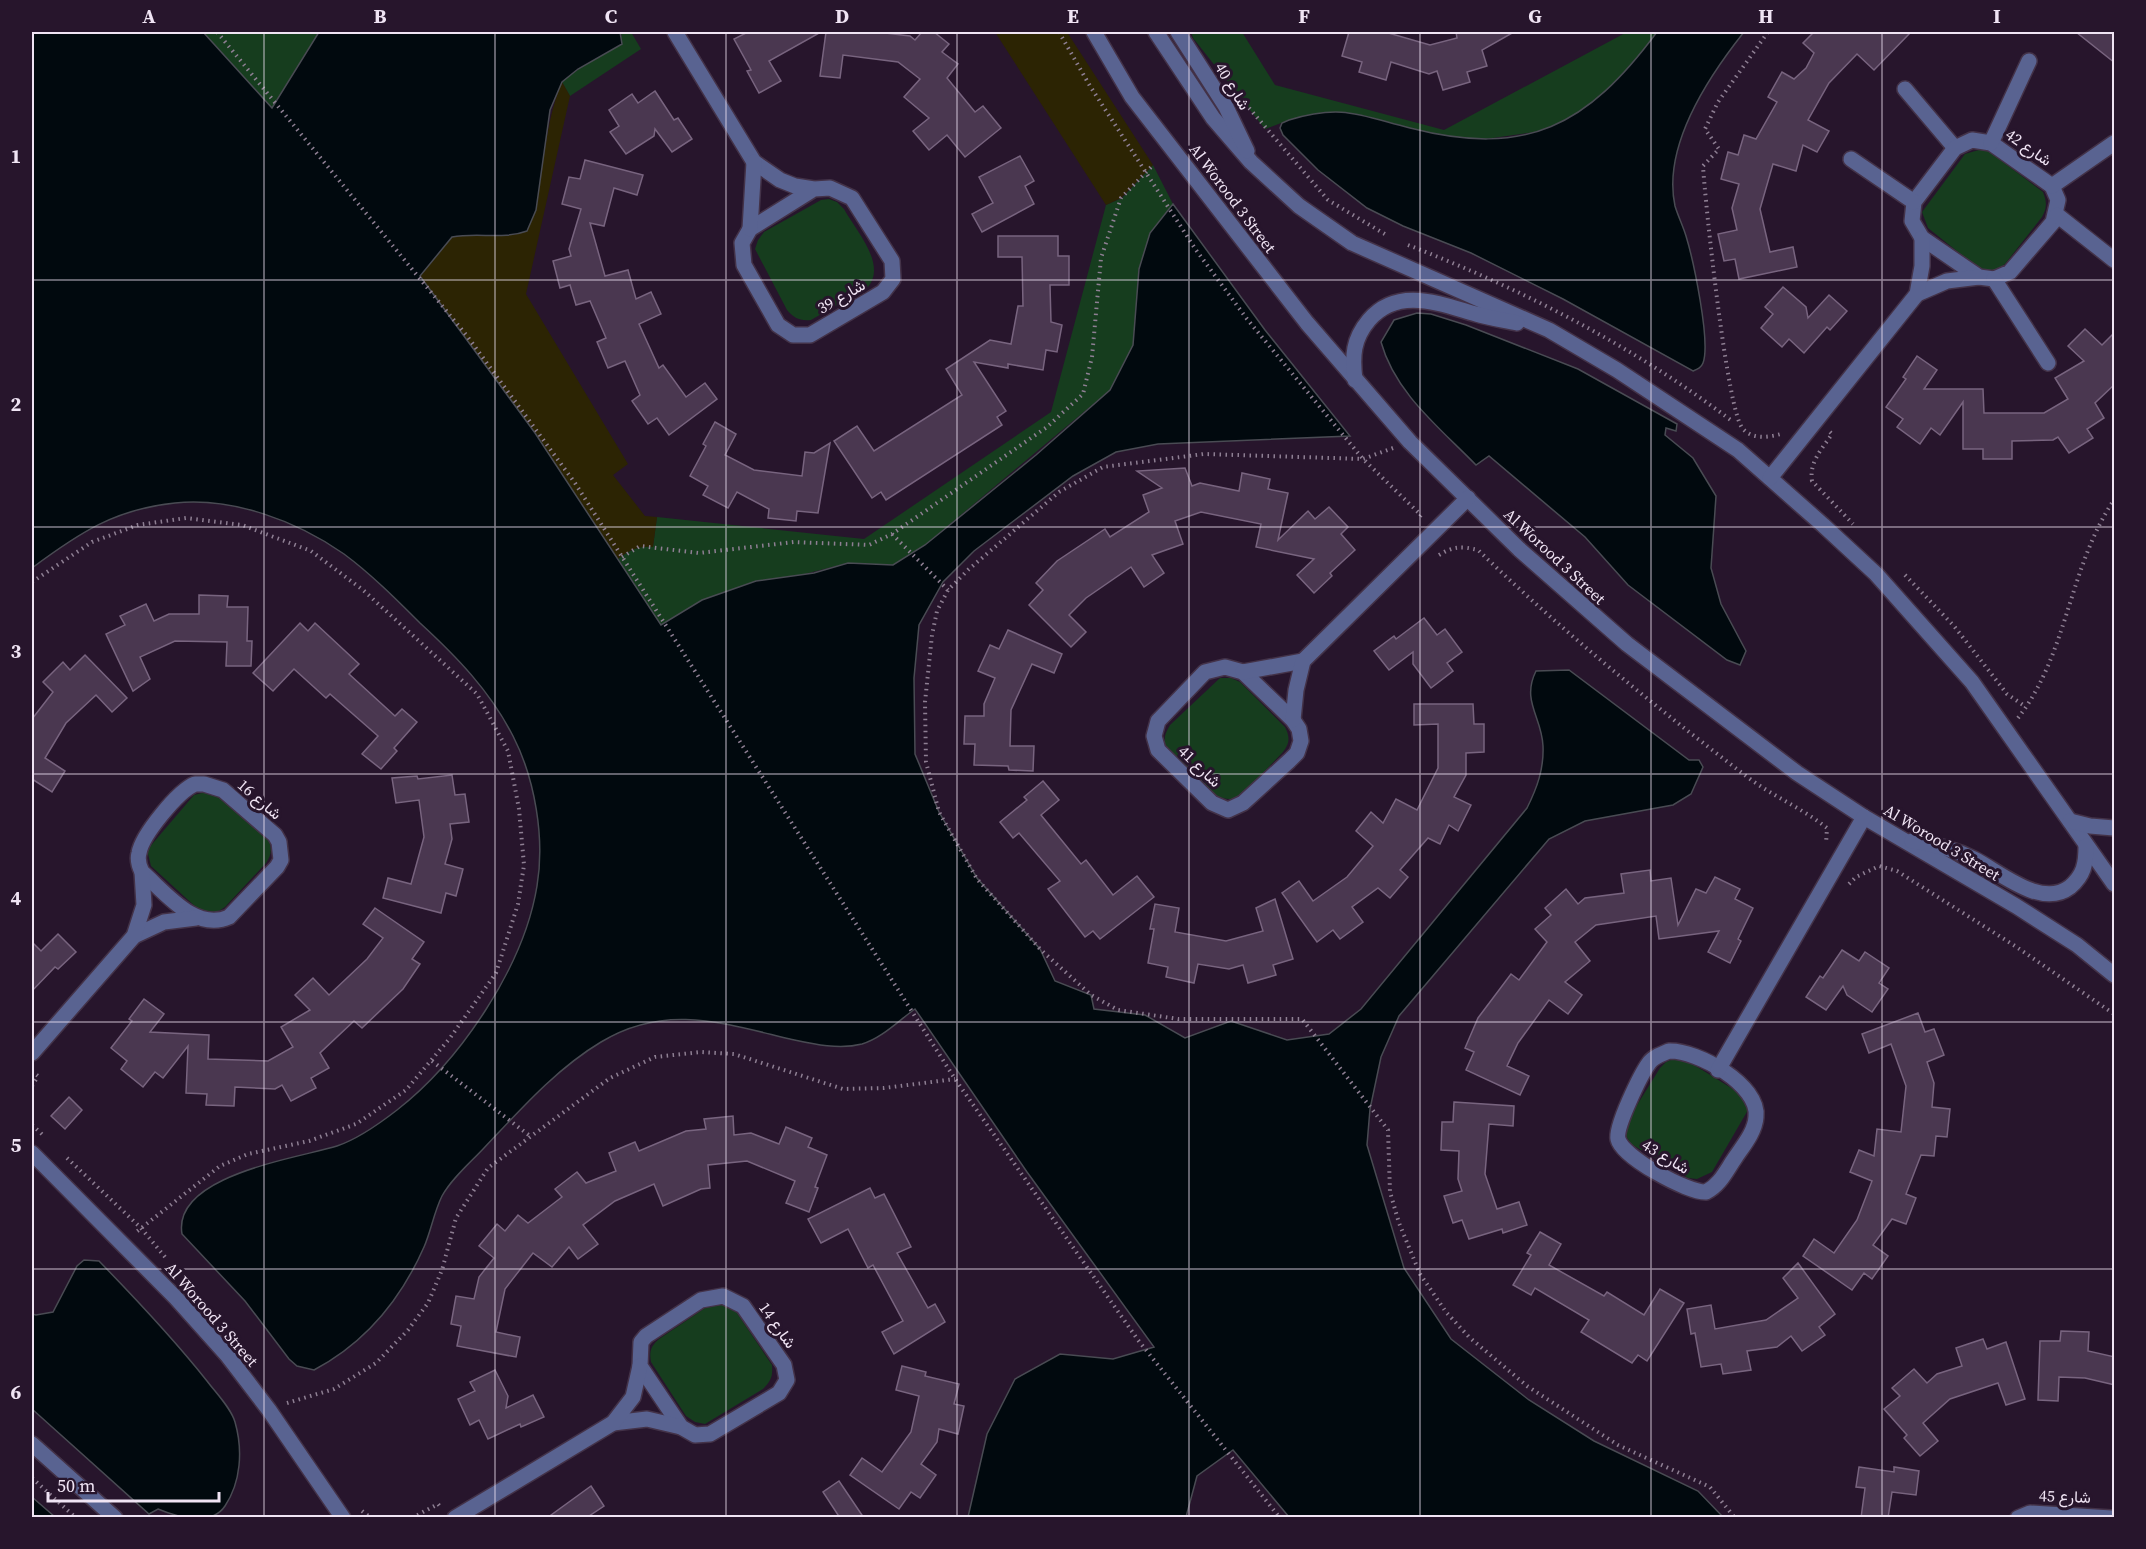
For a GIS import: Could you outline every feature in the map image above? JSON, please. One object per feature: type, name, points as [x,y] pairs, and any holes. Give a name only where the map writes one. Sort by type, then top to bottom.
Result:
[{"type":"street","name":"شارع 39","points":[[675,32],[754,162],[780,180],[814,189],[830,188],[852,198],[892,261],[893,279],[883,292],[810,335],[793,335],[785,332],[744,265],[742,243],[750,229],[754,162]]},
{"type":"street","name":"Al Worood 3 Street","points":[[1094,32],[1132,97],[1260,265],[1355,380],[1410,442],[1554,581],[1627,644],[1797,773],[1864,817],[2077,945],[2115,975]]},
{"type":"street","name":"Al Worood 3 Street","points":[[1156,32],[1213,118],[1251,162],[1299,206],[1352,243],[1549,330],[1617,370],[1683,413],[1738,450],[1770,478],[1876,574],[1922,623],[1972,682],[2115,884]]},
{"type":"street","name":"شارع 40","points":[[1178,32],[1226,107],[1251,162]]},
{"type":"street","points":[[1991,142],[2029,61]]},
{"type":"street","points":[[1905,89],[1955,148],[1914,202],[1912,221],[1922,238],[1986,278],[2048,363]]},
{"type":"street","name":"شارع 42","points":[[1955,148],[1972,140],[1991,142],[2052,186],[2058,200],[2057,215]]},
{"type":"street","points":[[2052,186],[2115,142]]},
{"type":"street","points":[[1851,159],[1914,202]]},
{"type":"street","points":[[750,229],[814,189]]},
{"type":"street","points":[[1770,478],[1917,294],[1947,281],[1986,278],[2010,272],[2054,222],[2057,215],[2115,260]]},
{"type":"street","points":[[1917,294],[1922,266],[1922,238]]},
{"type":"street","points":[[1355,380],[1352,355],[1360,331],[1377,312],[1400,301],[1425,300],[1549,330]]},
{"type":"street","points":[[1303,661],[1468,498]]},
{"type":"street","name":"شارع 41","points":[[1303,661],[1296,690],[1293,720],[1299,729],[1301,741],[1297,753],[1236,809],[1228,810],[1212,803],[1158,750],[1154,736],[1158,721],[1204,672],[1225,667],[1243,672],[1303,661]]},
{"type":"street","points":[[1243,672],[1293,720]]},
{"type":"street","name":"شارع 16","points":[[32,1053],[134,936],[144,905],[142,872],[138,858],[142,845],[178,794],[195,784],[204,784],[223,790],[279,842],[281,860],[277,867],[229,917],[213,922],[196,918],[164,922],[134,936]]},
{"type":"street","points":[[1718,1070],[1864,817]]},
{"type":"street","points":[[2070,821],[2090,826],[2115,828]]},
{"type":"street","points":[[1903,839],[1954,850],[2031,891],[2048,894],[2065,891],[2079,880],[2086,864],[2086,846]]},
{"type":"street","points":[[142,872],[196,918]]},
{"type":"street","name":"شارع 43","points":[[1680,1051],[1691,1054],[1718,1070],[1745,1087],[1756,1105],[1757,1116],[1755,1126],[1720,1182],[1706,1192],[1697,1193],[1626,1153],[1621,1148],[1617,1133],[1649,1062],[1658,1055],[1680,1051]]},
{"type":"street","name":"Al Worood 3 Street","points":[[32,1153],[123,1243],[227,1355],[269,1410],[343,1518]]},
{"type":"street","name":"شارع 14","points":[[455,1518],[613,1423],[633,1397],[640,1366],[639,1349],[646,1336],[701,1300],[723,1296],[743,1306],[784,1365],[787,1380],[779,1394],[710,1434],[695,1435],[681,1427],[647,1419],[613,1423]]},
{"type":"street","points":[[640,1366],[681,1427]]},
{"type":"street","points":[[32,1444],[115,1518]]},
{"type":"street","name":"شارع 45","points":[[2018,1518],[2030,1513],[2111,1518]]},
{"type":"path","points":[[217,32],[432,293],[568,473],[663,618],[955,1079],[1138,1340],[1280,1518]]},
{"type":"path","points":[[1742,429],[1734,402],[1723,340],[1704,193],[1703,166],[1719,149],[1705,129],[1718,102],[1768,32]]},
{"type":"path","points":[[1245,102],[1328,200],[1390,238]]},
{"type":"path","points":[[622,557],[640,546],[699,553],[794,542],[869,545],[892,534],[1047,427],[1083,394],[1092,357],[1101,258],[1122,198],[1153,165]]},
{"type":"path","points":[[1400,242],[1533,299],[1618,343],[1703,398],[1754,436],[1768,438],[1781,434],[1787,426]]},
{"type":"path","points":[[1815,421],[1832,434],[1814,461],[1811,472],[1812,481],[1856,527]]},
{"type":"path","points":[[1410,442],[1363,459],[1204,454],[1103,467],[1059,492],[968,570],[948,590],[937,611],[925,702],[926,762],[939,812],[977,879],[1040,949],[1091,995],[1118,1010],[1178,1018],[1302,1019],[1388,1131],[1390,1192],[1399,1223],[1420,1274],[1446,1312],[1470,1337],[1527,1386],[1618,1445],[1710,1487],[1735,1518]]},
{"type":"path","points":[[2007,732],[2026,707],[2048,669],[2095,537],[2104,516],[2115,500]]},
{"type":"path","points":[[32,582],[92,542],[138,525],[186,518],[242,525],[310,551],[363,590],[477,694],[508,751],[519,809],[524,865],[518,904],[495,973],[432,1061],[406,1090],[356,1124],[309,1141],[248,1154],[219,1166],[123,1243]]},
{"type":"path","points":[[892,534],[948,590]]},
{"type":"path","points":[[1898,568],[1954,626],[2007,694],[2026,707]]},
{"type":"path","points":[[269,1410],[334,1389],[376,1363],[408,1330],[428,1303],[442,1270],[456,1218],[488,1168],[610,1078],[655,1057],[701,1052],[734,1054],[843,1089],[884,1089],[955,1079]]},
{"type":"path","points":[[432,1061],[530,1136]]},
{"type":"path","points":[[32,1070],[38,1076],[32,1086]]},
{"type":"path","points":[[32,1478],[76,1518]]},
{"type":"path","points":[[412,1518],[438,1504],[446,1518]]},
{"type":"green space","points":[[203,32],[319,32],[272,108]]},
{"type":"green space","points":[[620,32],[631,32],[641,49],[570,96],[562,82],[622,36]]},
{"type":"green space","points":[[1191,32],[1242,32],[1275,85],[1444,130],[1627,32],[1657,32],[1625,74],[1570,119],[1535,132],[1479,140],[1448,138],[1373,118],[1289,120],[1265,129],[1193,38]]},
{"type":"green space","points":[[1982,149],[1990,152],[2043,192],[2046,202],[2042,217],[2005,264],[1992,270],[1978,268],[1928,228],[1922,212],[1965,154]]},
{"type":"green space","points":[[1153,165],[1173,204],[1150,233],[1139,269],[1133,345],[1110,390],[925,545],[893,565],[848,563],[702,600],[661,625],[618,559],[634,549],[653,546],[657,517],[864,539],[1051,412],[1106,205],[1122,198]]},
{"type":"green space","points":[[829,199],[837,202],[844,209],[862,237],[872,258],[873,278],[868,287],[811,320],[800,319],[787,310],[755,249],[764,232],[821,200]]},
{"type":"green space","points":[[1220,678],[1231,678],[1240,682],[1285,727],[1288,737],[1287,746],[1283,752],[1240,797],[1229,799],[1209,792],[1191,776],[1167,750],[1165,740],[1170,725]]},
{"type":"green space","points":[[210,791],[219,794],[268,838],[271,851],[266,863],[225,907],[209,913],[199,910],[151,866],[147,850],[194,795]]},
{"type":"green space","points":[[1676,1058],[1686,1060],[1741,1094],[1748,1110],[1712,1172],[1697,1179],[1688,1178],[1631,1144],[1626,1136],[1629,1118],[1660,1068],[1666,1062]]},
{"type":"green space","points":[[720,1303],[735,1310],[772,1365],[772,1372],[770,1381],[763,1389],[705,1424],[695,1422],[686,1416],[651,1362],[651,1352],[652,1346],[659,1339],[711,1304]]},
{"type":"sand","points":[[995,32],[1067,32],[1153,165],[1121,198],[1106,205]]},
{"type":"sand","points":[[562,82],[570,96],[526,294],[628,464],[613,475],[645,516],[657,517],[653,547],[634,549],[618,559],[535,433],[420,276],[452,237],[500,236],[527,231],[538,194],[550,119]]},
{"type":"shaded area","points":[[32,32],[203,32],[272,108],[319,32],[620,32],[622,44],[578,69],[562,82],[550,110],[536,210],[527,231],[500,236],[452,237],[420,276],[535,433],[661,625],[702,600],[756,581],[814,573],[848,563],[893,565],[925,545],[1036,455],[1110,390],[1133,345],[1139,269],[1150,233],[1173,204],[1265,330],[1350,436],[1158,444],[1116,452],[1073,476],[974,551],[943,582],[919,625],[914,678],[915,754],[939,812],[977,878],[1040,949],[1055,981],[1091,995],[1094,1009],[1145,1015],[1185,1038],[1231,1021],[1287,1040],[1329,1034],[1361,1009],[1527,808],[1539,778],[1543,754],[1542,736],[1531,700],[1532,682],[1536,671],[1569,670],[1689,760],[1699,760],[1703,767],[1691,794],[1673,805],[1585,821],[1549,839],[1399,1016],[1381,1057],[1370,1109],[1367,1145],[1404,1268],[1451,1339],[1529,1400],[1594,1441],[1698,1491],[1723,1517],[1289,1517],[1233,1450],[1197,1476],[1186,1517],[968,1517],[987,1434],[1015,1379],[1060,1354],[1113,1359],[1154,1347],[1027,1172],[915,1009],[876,1038],[853,1046],[817,1044],[741,1027],[694,1020],[648,1023],[625,1030],[601,1042],[539,1091],[451,1183],[439,1202],[415,1266],[393,1302],[380,1318],[349,1347],[314,1370],[297,1366],[289,1359],[245,1301],[182,1234],[184,1214],[197,1197],[217,1183],[242,1172],[337,1146],[376,1126],[421,1089],[444,1065],[486,1009],[519,948],[530,917],[537,886],[540,848],[536,809],[527,771],[513,736],[494,704],[472,675],[364,570],[344,554],[306,531],[242,508],[197,502],[175,503],[154,506],[116,517],[82,534],[32,568]]},
{"type":"shaded area","points":[[1657,32],[1744,32],[1703,91],[1682,136],[1675,160],[1673,183],[1675,206],[1693,263],[1705,338],[1703,363],[1693,371],[1563,299],[1471,253],[1403,226],[1367,208],[1318,170],[1283,135],[1280,128],[1282,123],[1289,120],[1307,115],[1337,112],[1451,136],[1488,139],[1521,136],[1551,126],[1579,112],[1605,91]]},
{"type":"shaded area","points":[[1417,313],[1431,314],[1466,325],[1578,369],[1677,424],[1676,431],[1666,428],[1665,435],[1693,458],[1716,496],[1711,568],[1721,604],[1746,651],[1740,665],[1727,660],[1628,585],[1585,537],[1489,456],[1476,465],[1420,409],[1397,378],[1381,342],[1394,320]]},
{"type":"shaded area","points":[[84,1260],[99,1261],[168,1334],[230,1411],[238,1433],[239,1466],[230,1497],[219,1512],[203,1518],[184,1517],[158,1509],[149,1514],[32,1409],[32,1314],[53,1312],[77,1266]]},
{"type":"shaded area","points":[[32,1497],[55,1517],[32,1517]]},
{"type":"building","points":[[748,32],[821,32],[769,61],[781,81],[759,93],[747,71],[751,70],[734,39]]},
{"type":"building","points":[[826,32],[877,32],[910,36],[915,40],[922,32],[934,32],[949,44],[942,52],[958,64],[947,78],[975,112],[983,106],[1001,128],[965,157],[947,135],[929,150],[913,131],[929,118],[904,97],[920,79],[898,62],[843,55],[840,78],[820,76]]},
{"type":"building","points":[[1349,32],[1385,32],[1430,45],[1457,38],[1456,32],[1514,32],[1482,50],[1487,66],[1467,72],[1470,82],[1443,90],[1437,71],[1429,74],[1391,62],[1386,80],[1359,72],[1362,62],[1342,56]]},
{"type":"building","points":[[1814,32],[1911,32],[1874,70],[1857,54],[1829,83],[1808,120],[1829,131],[1817,152],[1803,145],[1796,171],[1773,164],[1760,209],[1770,252],[1793,247],[1797,267],[1739,279],[1735,259],[1724,261],[1718,234],[1737,230],[1732,208],[1739,184],[1721,179],[1728,152],[1738,155],[1744,135],[1756,139],[1777,102],[1768,97],[1782,72],[1794,79],[1806,68],[1814,53],[1803,43]]},
{"type":"building","points":[[2076,32],[2115,32],[2115,63]]},
{"type":"building","points":[[655,91],[674,120],[678,118],[692,139],[672,152],[655,129],[654,136],[626,154],[610,132],[619,126],[609,110],[632,94],[638,103]]},
{"type":"building","points":[[1020,156],[1034,181],[1025,186],[1034,204],[982,232],[972,214],[993,203],[979,177]]},
{"type":"building","points":[[585,160],[643,175],[637,195],[614,188],[604,226],[590,223],[605,276],[628,270],[636,299],[651,292],[661,314],[639,324],[659,368],[663,365],[686,397],[705,383],[717,399],[669,435],[657,418],[648,424],[632,401],[640,395],[625,361],[608,368],[597,342],[606,338],[590,301],[576,305],[570,285],[560,288],[553,261],[571,256],[569,249],[581,209],[562,204],[569,177],[580,179]]},
{"type":"building","points":[[998,236],[1058,236],[1058,256],[1069,256],[1069,285],[1050,285],[1051,322],[1062,325],[1057,352],[1046,350],[1043,370],[1008,364],[1008,368],[974,362],[1006,411],[997,417],[1002,425],[886,500],[881,492],[872,498],[834,441],[857,426],[874,451],[962,395],[946,369],[990,340],[1011,344],[1018,306],[1023,306],[1022,257],[998,257]]},
{"type":"building","points":[[1783,287],[1806,307],[1808,318],[1829,295],[1847,311],[1830,330],[1827,327],[1804,353],[1789,339],[1782,347],[1761,328],[1773,314],[1765,307]]},
{"type":"building","points":[[2085,329],[2102,345],[2115,332],[2115,384],[2095,403],[2104,418],[2087,429],[2093,438],[2069,453],[2058,437],[2053,440],[2012,441],[2012,459],[1983,459],[1983,449],[1963,449],[1963,402],[1940,435],[1931,428],[1920,444],[1897,427],[1903,419],[1886,407],[1906,379],[1903,377],[1917,356],[1937,370],[1924,389],[1983,389],[1984,413],[2044,413],[2068,399],[2055,378],[2084,361],[2068,346]]},
{"type":"building","points":[[715,422],[736,434],[725,455],[754,470],[802,476],[805,452],[814,453],[830,443],[818,513],[797,511],[796,521],[768,518],[769,509],[737,492],[728,508],[703,495],[708,486],[690,476],[706,446],[703,444]]},
{"type":"building","points":[[1185,468],[1192,486],[1200,483],[1239,491],[1242,473],[1270,479],[1268,489],[1288,493],[1278,540],[1308,511],[1315,519],[1329,507],[1348,527],[1341,534],[1355,550],[1330,573],[1332,576],[1314,593],[1297,575],[1314,559],[1256,547],[1261,524],[1201,512],[1175,521],[1183,544],[1152,555],[1164,573],[1144,587],[1131,567],[1086,598],[1069,615],[1086,632],[1071,647],[1029,605],[1043,590],[1036,583],[1057,561],[1105,529],[1110,537],[1149,512],[1143,495],[1162,488],[1137,471]]},
{"type":"building","points":[[199,595],[228,596],[227,607],[248,607],[247,641],[252,641],[251,666],[226,666],[227,642],[175,641],[140,657],[150,679],[133,691],[106,634],[125,625],[120,616],[146,604],[154,621],[169,614],[199,614]]},
{"type":"building","points":[[1424,618],[1437,635],[1445,629],[1462,652],[1447,663],[1453,671],[1431,688],[1413,664],[1413,652],[1389,670],[1374,651],[1394,636],[1396,639]]},
{"type":"building","points":[[300,623],[308,631],[315,623],[359,664],[349,674],[395,716],[402,709],[417,722],[394,748],[397,751],[381,769],[362,754],[378,736],[330,694],[326,698],[294,669],[273,691],[253,673]]},
{"type":"building","points":[[1008,630],[1062,654],[1054,673],[1032,664],[1011,710],[1010,746],[1034,746],[1033,771],[1009,770],[1008,766],[974,765],[975,744],[964,744],[965,716],[984,716],[984,704],[995,678],[978,671],[990,645],[999,649]]},
{"type":"building","points":[[85,655],[127,698],[112,712],[96,695],[66,723],[45,758],[65,771],[52,792],[32,779],[32,719],[53,692],[43,682],[63,662],[70,670]]},
{"type":"building","points":[[1414,704],[1473,704],[1474,724],[1484,724],[1484,752],[1466,753],[1466,775],[1454,797],[1471,805],[1458,831],[1449,825],[1440,844],[1428,838],[1400,870],[1408,877],[1390,898],[1378,888],[1352,907],[1363,922],[1340,939],[1333,930],[1317,942],[1282,893],[1299,881],[1313,901],[1347,877],[1373,846],[1356,831],[1371,812],[1383,823],[1396,799],[1417,810],[1438,768],[1438,724],[1414,725]]},
{"type":"building","points":[[452,775],[455,795],[465,794],[469,822],[450,824],[452,839],[445,864],[463,869],[456,896],[446,893],[441,913],[383,898],[388,878],[411,884],[424,837],[419,800],[396,803],[392,778],[417,776],[418,779]]},
{"type":"building","points":[[1043,781],[1059,800],[1041,815],[1081,864],[1086,860],[1113,895],[1137,876],[1154,897],[1100,939],[1093,931],[1085,937],[1048,889],[1060,881],[1019,833],[1013,838],[1000,822],[1027,800],[1024,797]]},
{"type":"building","points":[[1650,870],[1651,881],[1671,878],[1678,925],[1696,889],[1706,893],[1715,877],[1740,889],[1735,899],[1753,908],[1738,939],[1741,941],[1730,963],[1708,952],[1719,931],[1659,939],[1656,916],[1596,925],[1575,942],[1590,961],[1565,982],[1582,995],[1568,1014],[1549,1000],[1518,1043],[1507,1066],[1529,1076],[1520,1095],[1466,1070],[1474,1052],[1465,1048],[1478,1018],[1511,974],[1519,980],[1547,942],[1535,929],[1551,915],[1545,908],[1566,889],[1578,904],[1585,898],[1624,893],[1621,874]]},
{"type":"building","points":[[1275,899],[1293,959],[1273,965],[1276,975],[1248,983],[1243,965],[1229,969],[1198,964],[1194,983],[1166,977],[1168,967],[1148,963],[1154,929],[1150,929],[1155,904],[1179,908],[1175,932],[1226,941],[1263,931],[1256,908]]},
{"type":"building","points":[[375,908],[424,942],[412,959],[420,964],[403,989],[362,1028],[354,1021],[320,1053],[329,1068],[311,1078],[316,1088],[291,1101],[282,1085],[275,1089],[235,1087],[234,1106],[206,1105],[207,1094],[186,1093],[188,1046],[163,1078],[155,1072],[143,1087],[121,1069],[127,1061],[111,1048],[132,1021],[129,1019],[144,999],[164,1014],[150,1032],[209,1035],[208,1059],[268,1061],[293,1047],[281,1027],[310,1010],[295,995],[313,978],[329,995],[367,959],[383,938],[363,924]]},
{"type":"building","points":[[58,934],[76,952],[58,969],[55,967],[32,991],[32,942],[41,951]]},
{"type":"building","points":[[1842,950],[1859,961],[1865,952],[1889,968],[1879,983],[1888,989],[1872,1012],[1847,995],[1843,986],[1826,1010],[1806,997],[1820,976],[1823,978]]},
{"type":"building","points":[[1918,1013],[1925,1032],[1934,1029],[1944,1055],[1927,1062],[1934,1083],[1932,1107],[1950,1109],[1947,1137],[1936,1136],[1934,1156],[1921,1155],[1906,1194],[1916,1198],[1906,1224],[1892,1219],[1873,1245],[1888,1256],[1872,1279],[1864,1273],[1852,1290],[1803,1256],[1814,1239],[1834,1253],[1857,1220],[1872,1181],[1850,1172],[1859,1150],[1874,1156],[1877,1129],[1901,1132],[1906,1086],[1891,1044],[1869,1053],[1862,1034]]},
{"type":"building","points":[[69,1097],[82,1110],[65,1129],[51,1116]]},
{"type":"building","points":[[1454,1102],[1514,1106],[1513,1126],[1489,1124],[1485,1174],[1497,1209],[1519,1202],[1527,1225],[1503,1233],[1502,1229],[1469,1239],[1462,1220],[1453,1223],[1444,1196],[1462,1191],[1458,1179],[1459,1151],[1441,1150],[1442,1122],[1453,1122]]},
{"type":"building","points":[[733,1116],[734,1135],[751,1133],[779,1144],[786,1127],[812,1138],[808,1147],[827,1155],[815,1187],[818,1188],[809,1212],[786,1203],[795,1181],[747,1161],[708,1165],[710,1188],[701,1189],[663,1206],[654,1184],[615,1201],[583,1225],[598,1244],[578,1259],[569,1247],[552,1267],[533,1253],[505,1289],[496,1332],[520,1337],[516,1357],[457,1346],[461,1326],[451,1324],[456,1296],[474,1299],[479,1277],[494,1258],[479,1246],[497,1224],[505,1231],[518,1215],[528,1223],[562,1197],[555,1189],[577,1172],[586,1183],[616,1171],[609,1153],[635,1142],[639,1151],[686,1131],[706,1129],[704,1119]]},
{"type":"building","points":[[870,1188],[875,1198],[884,1194],[911,1247],[897,1253],[928,1308],[935,1304],[945,1322],[894,1354],[882,1332],[903,1321],[873,1265],[868,1268],[848,1229],[821,1243],[808,1219]]},
{"type":"building","points":[[1540,1232],[1561,1244],[1549,1265],[1604,1296],[1607,1292],[1644,1315],[1660,1289],[1684,1303],[1647,1361],[1638,1355],[1632,1363],[1581,1332],[1589,1320],[1535,1288],[1531,1295],[1513,1285],[1531,1255],[1527,1253]]},
{"type":"building","points":[[1798,1263],[1835,1314],[1819,1327],[1825,1335],[1802,1351],[1791,1336],[1777,1347],[1747,1351],[1751,1370],[1723,1374],[1721,1364],[1701,1367],[1695,1333],[1691,1334],[1687,1309],[1711,1305],[1715,1329],[1766,1320],[1798,1298],[1783,1278]]},
{"type":"building","points":[[2061,1331],[2089,1332],[2088,1351],[2115,1357],[2115,1385],[2085,1378],[2059,1377],[2058,1401],[2038,1400],[2040,1341],[2060,1341]]},
{"type":"building","points":[[1983,1339],[1987,1349],[2006,1342],[2025,1399],[2006,1405],[1998,1383],[1950,1399],[1923,1423],[1938,1441],[1920,1456],[1904,1438],[1907,1435],[1884,1409],[1900,1396],[1892,1388],[1914,1369],[1927,1383],[1937,1374],[1962,1366],[1956,1348]]},
{"type":"building","points":[[902,1366],[926,1372],[925,1376],[959,1384],[954,1404],[964,1406],[958,1434],[939,1429],[937,1442],[921,1464],[936,1475],[920,1498],[911,1492],[899,1509],[850,1475],[862,1458],[882,1472],[911,1432],[919,1396],[896,1390]]},
{"type":"building","points":[[495,1370],[508,1396],[506,1408],[533,1395],[544,1417],[521,1427],[520,1424],[488,1439],[479,1420],[470,1425],[458,1399],[475,1391],[470,1382]]},
{"type":"building","points":[[1859,1467],[1894,1472],[1894,1467],[1919,1471],[1916,1495],[1892,1492],[1888,1518],[1861,1518],[1865,1488],[1856,1487]]},
{"type":"building","points":[[839,1481],[864,1518],[840,1518],[823,1492]]},
{"type":"building","points":[[591,1486],[604,1506],[586,1518],[547,1518]]}]
